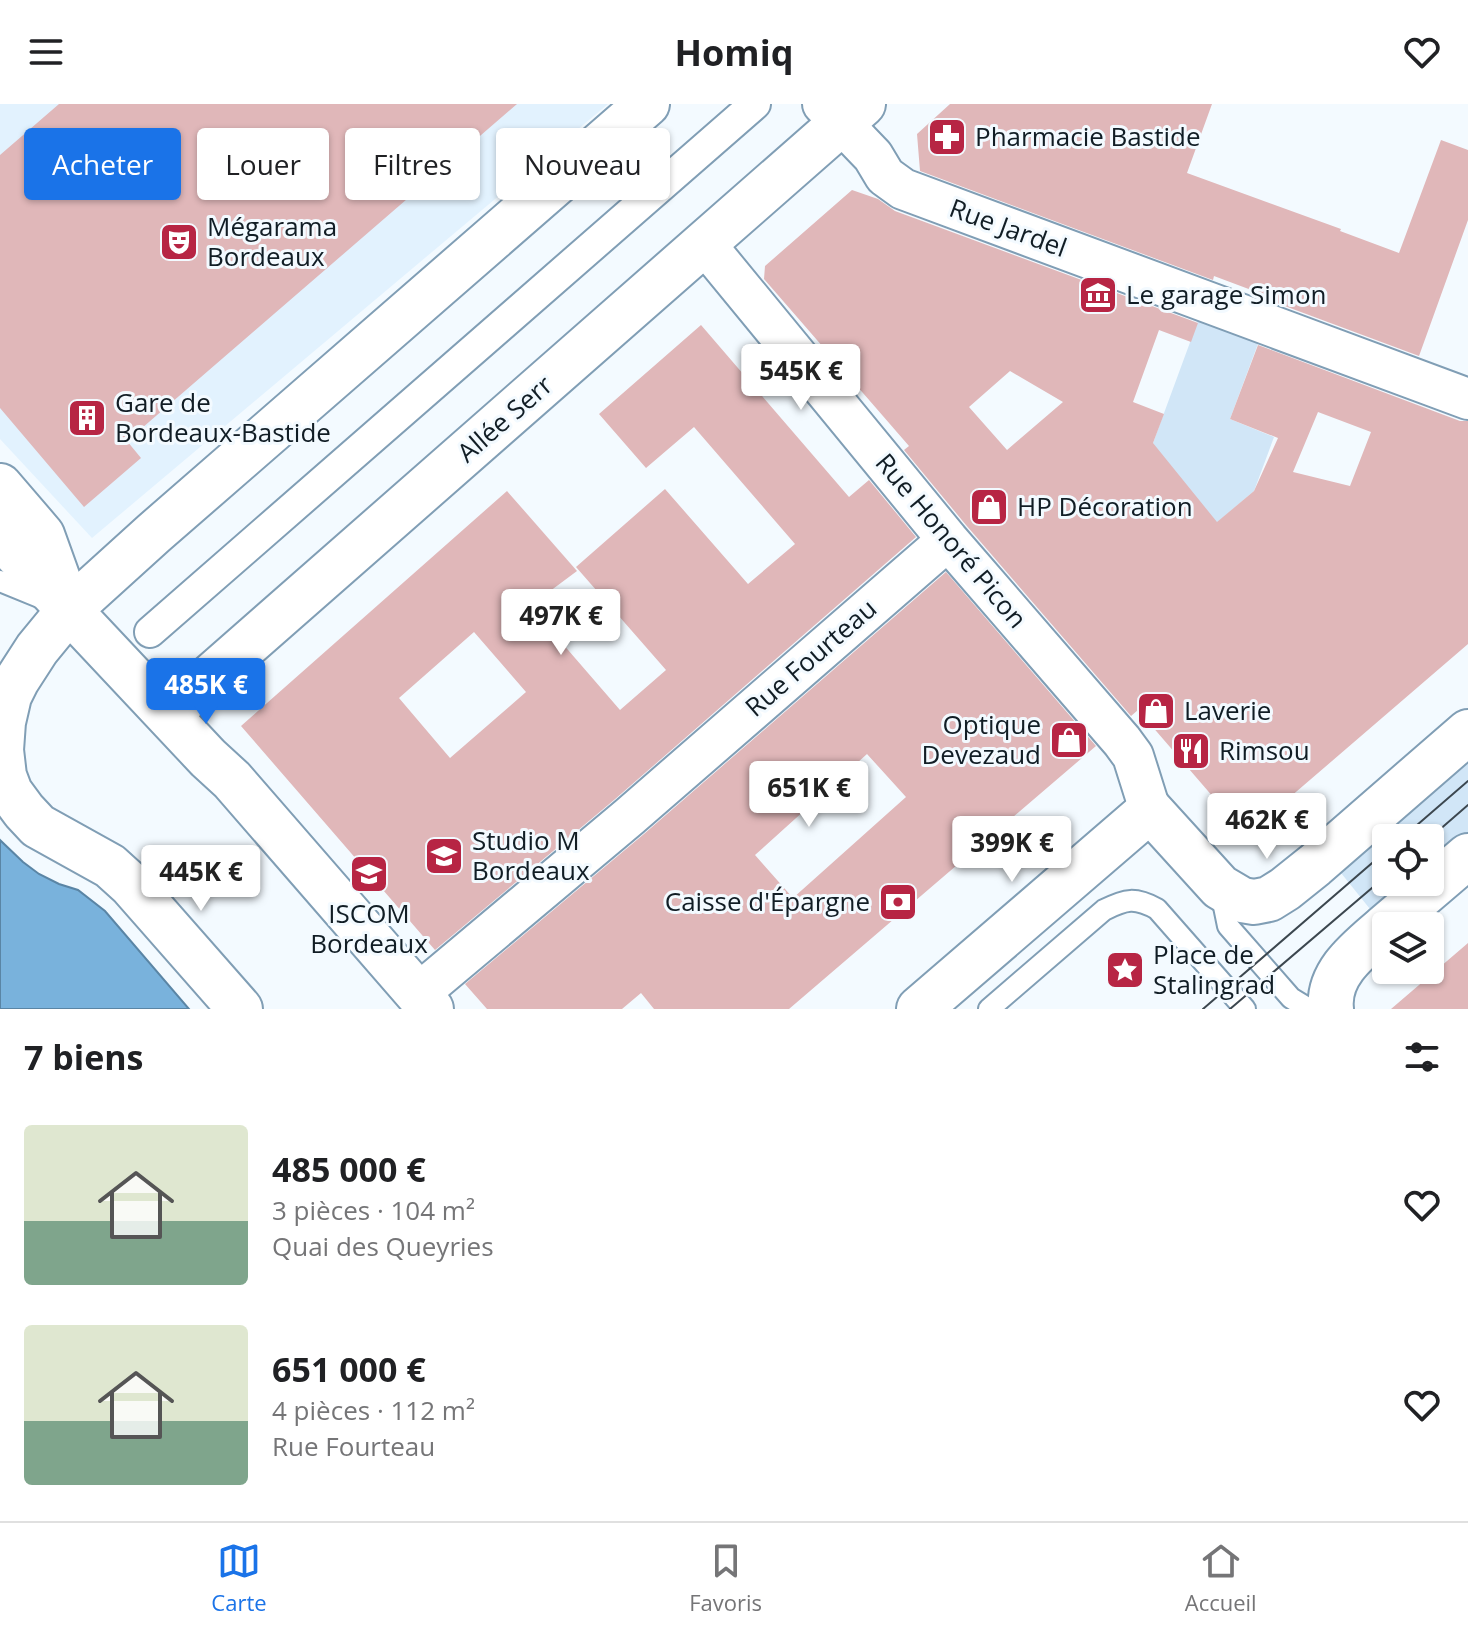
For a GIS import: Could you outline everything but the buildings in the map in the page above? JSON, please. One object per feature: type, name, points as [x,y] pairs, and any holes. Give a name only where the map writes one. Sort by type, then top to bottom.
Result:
[{"type":"street","points":[[240,1009],[121,875],[38,826],[24,811],[10,792],[4,776],[1,750],[9,696],[37,649],[69,610],[647,104]]},
{"type":"street","points":[[150,632],[755,104]]},
{"type":"street","name":"Allée Serr","points":[[168,714],[704,243],[842,110]]},
{"type":"street","name":"Rue Jardel","points":[[842,110],[885,176],[903,189],[1468,399]]},
{"type":"street","name":"Rue Honoré Picon","points":[[704,243],[948,540],[1122,741],[1133,756],[1150,810]]},
{"type":"street","points":[[0,486],[42,535],[69,610]]},
{"type":"street","points":[[0,536],[232,780],[424,1001]]},
{"type":"street","name":"Rue Fourteau","points":[[424,1001],[629,817],[948,540]]},
{"type":"street","points":[[919,1009],[1150,810],[1220,887],[1242,900],[1254,902],[1269,899],[1285,889],[1468,732]]},
{"type":"street","points":[[1402,912],[1468,856]]},
{"type":"street","points":[[1331,1009],[1332,991],[1343,969],[1372,938]]},
{"type":"lane","points":[[0,581],[69,610]]},
{"type":"lane","points":[[1220,887],[1228,926],[1291,998],[1309,1009]]},
{"type":"lane","points":[[989,1009],[1104,910],[1132,900],[1145,902],[1157,909],[1245,1009]]},
{"type":"shaded area","name":"Mégarama Bordeaux","points":[[0,104],[608,104],[579,128],[496,128],[496,198],[92,538],[0,439]]},
{"type":"shaded area","points":[[1199,318],[1259,341],[1230,419],[1274,437],[1254,491],[1186,549],[1153,443]]},
{"type":"shaded area","points":[[1468,754],[1468,834],[1444,854],[1444,824],[1388,824]]},
{"type":"shaded area","points":[[1372,838],[1372,896],[1395,896],[1372,912],[1337,868]]},
{"type":"water","points":[[0,840],[39,874],[78,890],[105,911],[189,1009],[0,1009]]},
{"type":"tram line","points":[[1418,824],[1468,781]]},
{"type":"tram line","points":[[1444,826],[1468,805]]},
{"type":"tram line","points":[[1203,1009],[1372,863]]},
{"type":"tram line","points":[[1230,1009],[1372,888]]},
{"type":"place","name":"Pharmacie Bastide","points":[[947,137]]},
{"type":"place","name":"Mégarama Bordeaux","points":[[179,242]]},
{"type":"place","name":"Le garage Simon","points":[[1098,295]]},
{"type":"place","name":"Gare de Bordeaux-Bastide","points":[[87,418]]},
{"type":"place","name":"HP Décoration","points":[[989,507]]},
{"type":"place","name":"Laverie","points":[[1156,711]]},
{"type":"place","name":"Optique Devezaud","points":[[1069,740]]},
{"type":"place","name":"Rimsou","points":[[1191,751]]},
{"type":"place","name":"Studio M Bordeaux","points":[[444,856]]},
{"type":"place","name":"ISCOM Bordeaux","points":[[369,874]]},
{"type":"place","name":"Caisse d'Épargne","points":[[898,902]]},
{"type":"place","name":"Place de Stalingrad","points":[[1125,970]]}]
